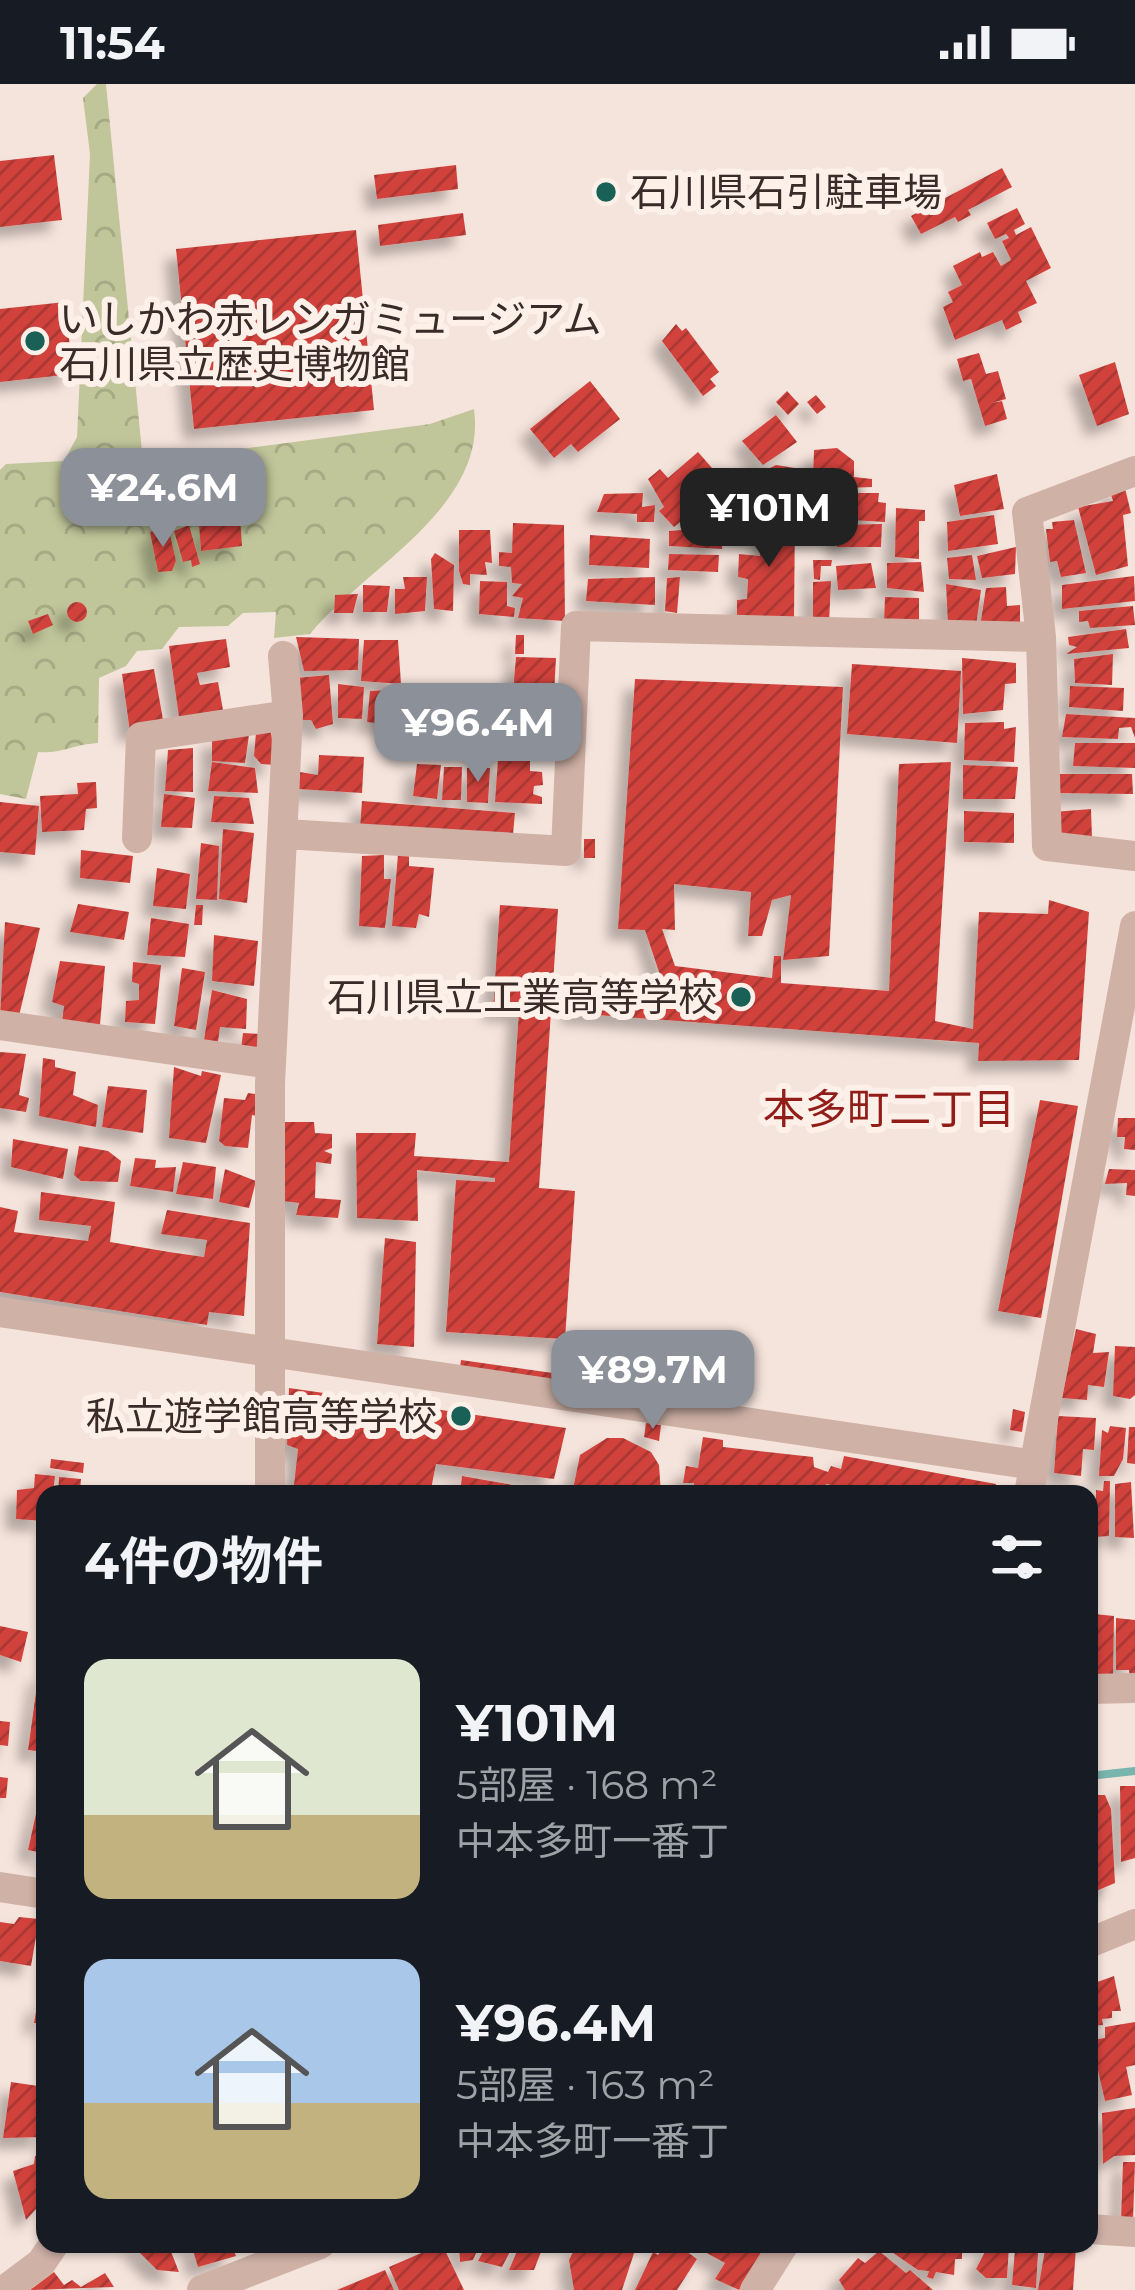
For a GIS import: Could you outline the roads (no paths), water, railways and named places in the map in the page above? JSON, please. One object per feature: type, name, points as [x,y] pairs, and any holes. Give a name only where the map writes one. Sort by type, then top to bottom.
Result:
[{"type":"street","points":[[1135,471],[1027,512],[1041,637],[1047,846],[1135,856]]},
{"type":"street","points":[[285,834],[566,851],[576,626],[1041,637]]},
{"type":"street","points":[[270,1485],[271,1064],[288,715],[283,656]]},
{"type":"street","points":[[136,838],[141,737],[288,715]]},
{"type":"street","points":[[0,1312],[268,1350],[1032,1480],[1135,926]]},
{"type":"street","points":[[0,1025],[271,1064]]},
{"type":"street","points":[[1098,1689],[1135,1688]]},
{"type":"street","points":[[0,1887],[36,1893]]},
{"type":"street","points":[[1098,1939],[1135,1924]]},
{"type":"street","points":[[1098,2229],[1135,2231]]},
{"type":"street","points":[[5,2290],[48,2253]]},
{"type":"street","points":[[202,2290],[297,2253]]},
{"type":"street","points":[[755,2290],[778,2253]]},
{"type":"waterway","points":[[1098,1775],[1135,1771]]},
{"type":"place","name":"石川県石引駐車場","points":[[606,192]]},
{"type":"place","name":"いしかわ赤レンガミュージアム 石川県立歴史博物館","points":[[35,341]]},
{"type":"place","name":"石川県立工業高等学校","points":[[741,997]]},
{"type":"place","name":"私立遊学館高等学校","points":[[461,1416]]},
{"type":"district","name":"本多町二丁目","points":[[889,1109]]}]
